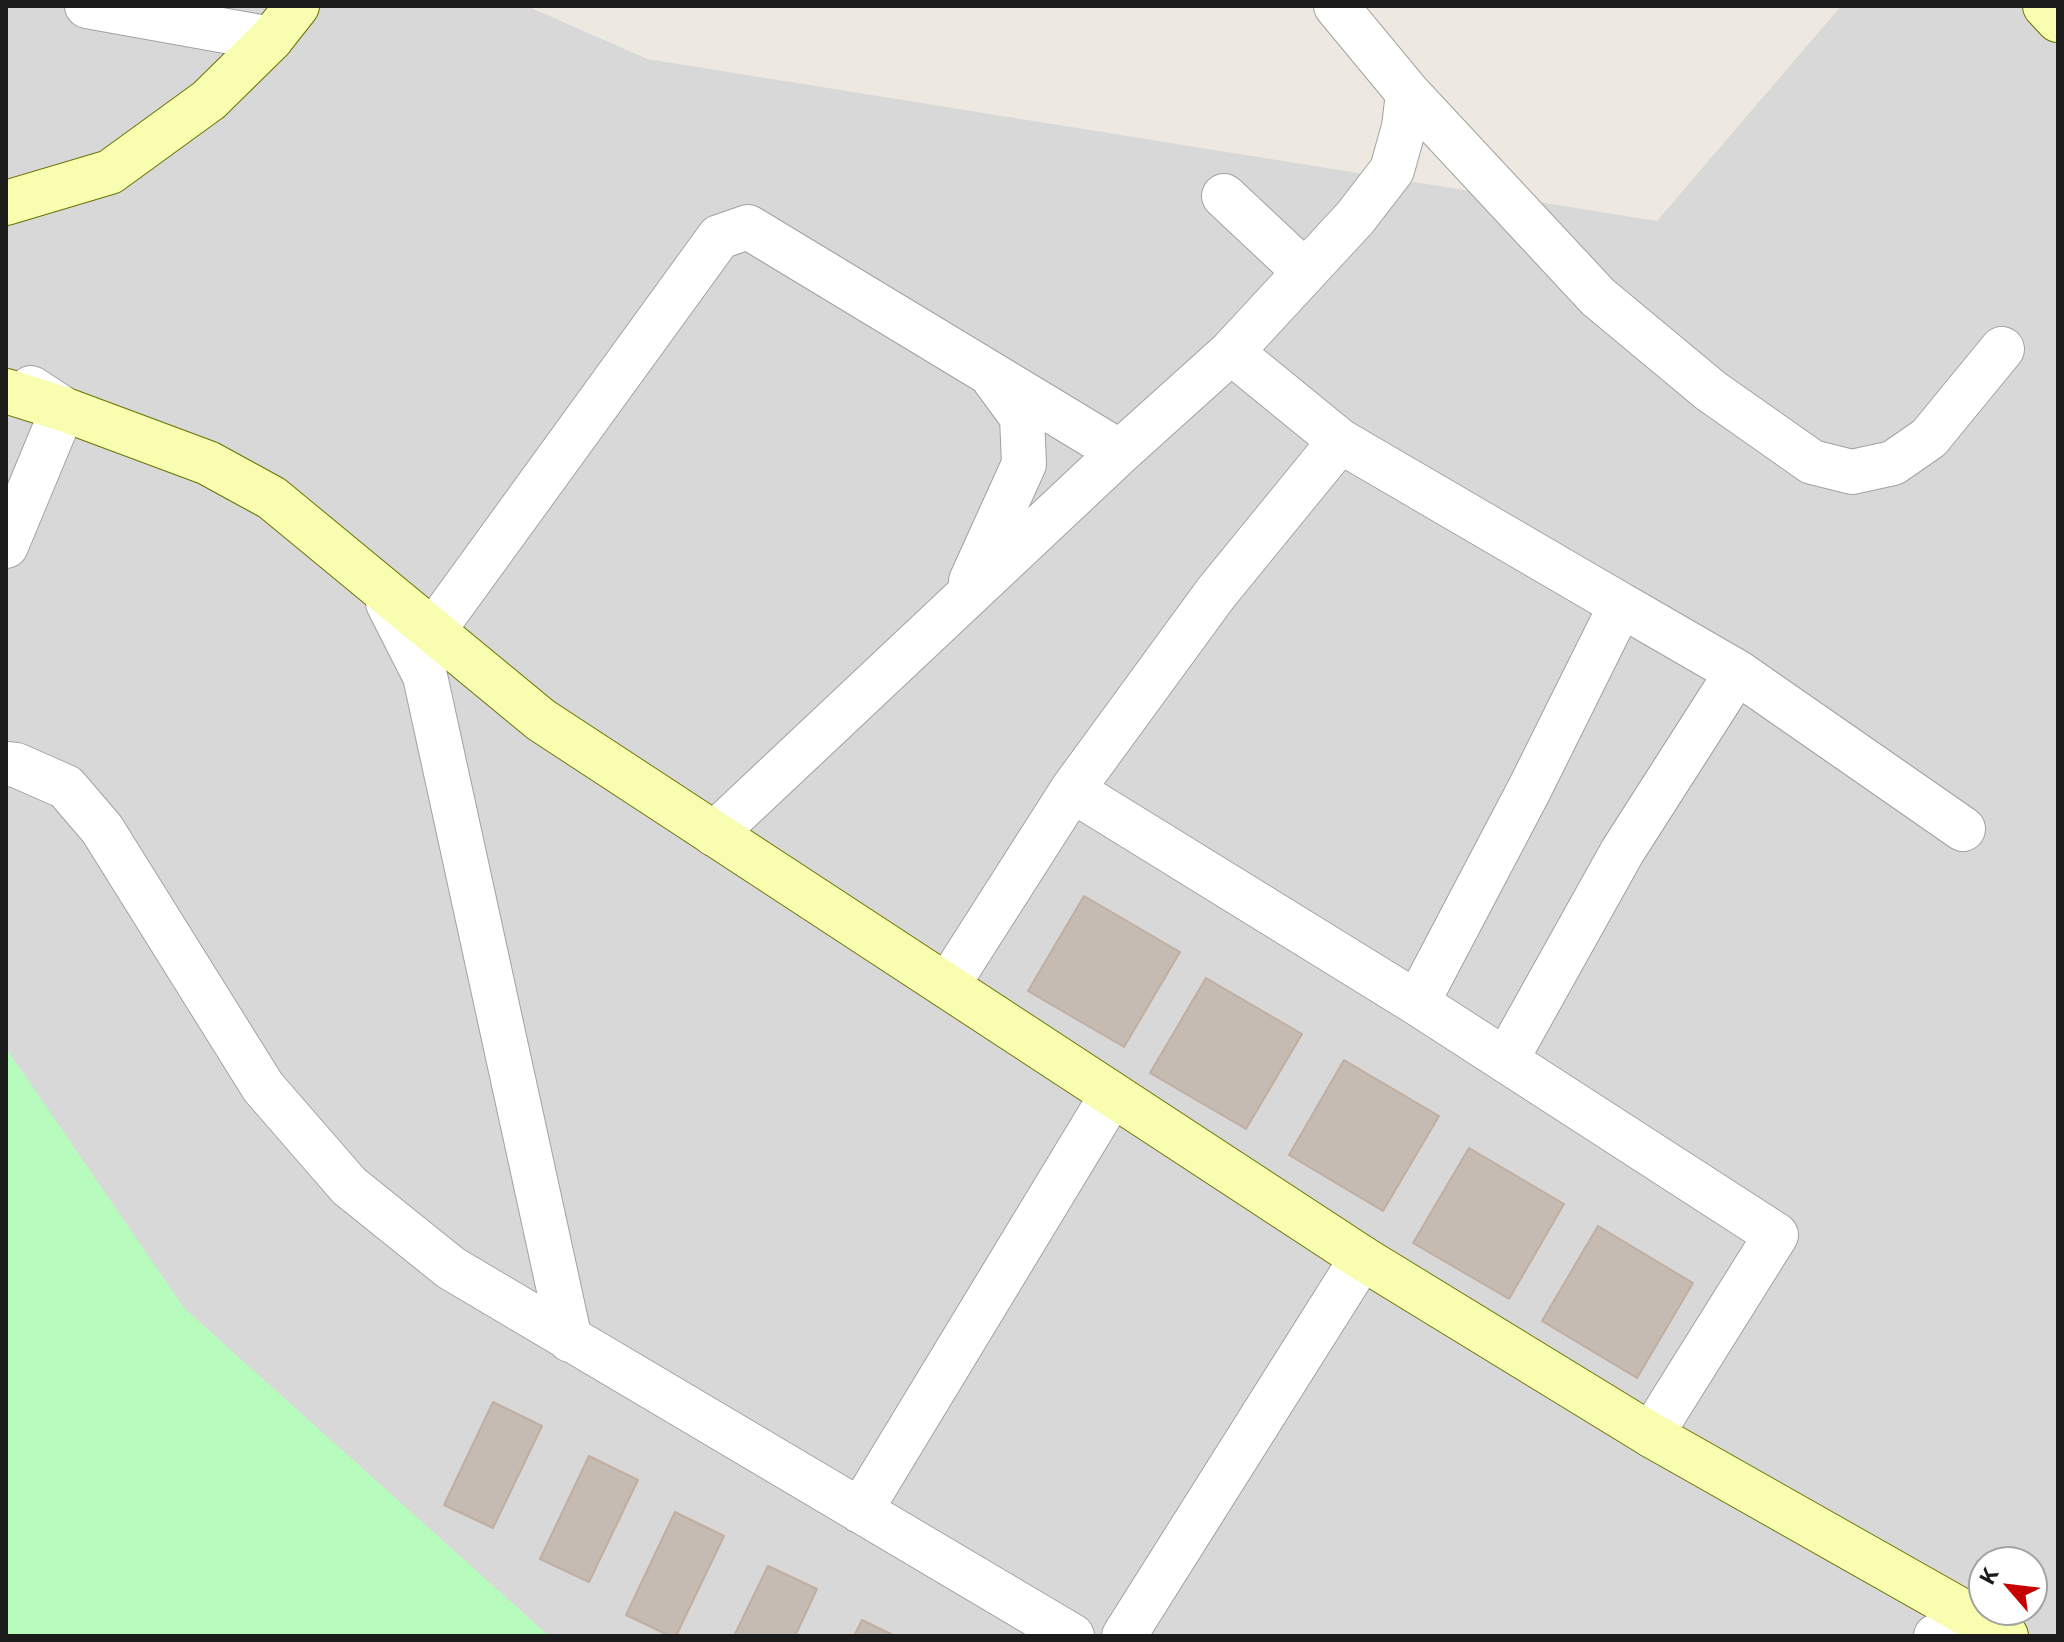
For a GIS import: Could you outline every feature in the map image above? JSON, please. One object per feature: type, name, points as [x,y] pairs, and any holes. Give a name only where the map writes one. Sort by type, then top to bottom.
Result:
[{"type":"street","points":[[87,6],[284,22]]},
{"type":"street","points":[[1336,6],[1408,93],[1598,297],[1711,391],[1812,462],[1852,472],[1893,463],[1929,438],[2002,349]]},
{"type":"street","points":[[2045,6],[2058,20]]},
{"type":"street","points":[[6,203],[110,172],[209,100],[284,22]]},
{"type":"street","points":[[714,834],[1120,452],[1231,352],[1355,218],[1392,170],[1404,127],[1408,93]]},
{"type":"street","points":[[1224,196],[1305,272]]},
{"type":"street","points":[[433,631],[719,237],[748,227],[1120,452]]},
{"type":"street","points":[[1231,352],[1340,441],[1737,672],[1963,829]]},
{"type":"street","points":[[6,371],[63,409]]},
{"type":"street","points":[[961,601],[1024,464],[1022,417],[990,373]]},
{"type":"street","points":[[6,391],[208,463],[272,498],[541,720],[714,834],[1362,1258],[1651,1435],[1991,1627]]},
{"type":"street","points":[[6,546],[63,409]]},
{"type":"street","points":[[947,986],[1072,790],[1216,593],[1340,441]]},
{"type":"street","points":[[379,586],[425,676],[570,1340]]},
{"type":"street","points":[[1417,1003],[1529,790],[1621,605]]},
{"type":"street","points":[[1506,1060],[1622,852],[1737,672]]},
{"type":"street","points":[[6,764],[16,765],[66,787],[102,829],[263,1087],[349,1186],[451,1268],[1072,1636]]},
{"type":"street","points":[[1072,790],[1417,1003],[1776,1235],[1651,1435]]},
{"type":"street","points":[[860,1511],[1112,1095]]},
{"type":"street","points":[[1124,1636],[1362,1258]]},
{"type":"street","points":[[1936,1636],[1991,1627]]},
{"type":"shaded area","points":[[6,6],[527,6],[647,59],[1657,221],[1841,6],[2058,6],[2058,1636],[504,1636],[6,1221]]},
{"type":"green space","points":[[6,1048],[184,1308],[549,1636],[6,1636]]},
{"type":"building","points":[[1084,896],[1180,952],[1124,1047],[1028,991]]},
{"type":"building","points":[[1206,978],[1302,1034],[1246,1129],[1150,1073]]},
{"type":"building","points":[[1344,1060],[1439,1116],[1383,1211],[1289,1155]]},
{"type":"building","points":[[1469,1148],[1564,1204],[1509,1299],[1413,1243]]},
{"type":"building","points":[[1598,1226],[1693,1283],[1637,1378],[1542,1321]]},
{"type":"building","points":[[493,1402],[542,1426],[493,1528],[444,1505]]},
{"type":"building","points":[[589,1456],[638,1480],[589,1582],[540,1559]]},
{"type":"building","points":[[675,1512],[724,1536],[676,1636],[670,1636],[626,1615]]},
{"type":"building","points":[[768,1566],[817,1589],[795,1636],[734,1636]]},
{"type":"building","points":[[862,1620],[895,1636],[854,1636]]}]
